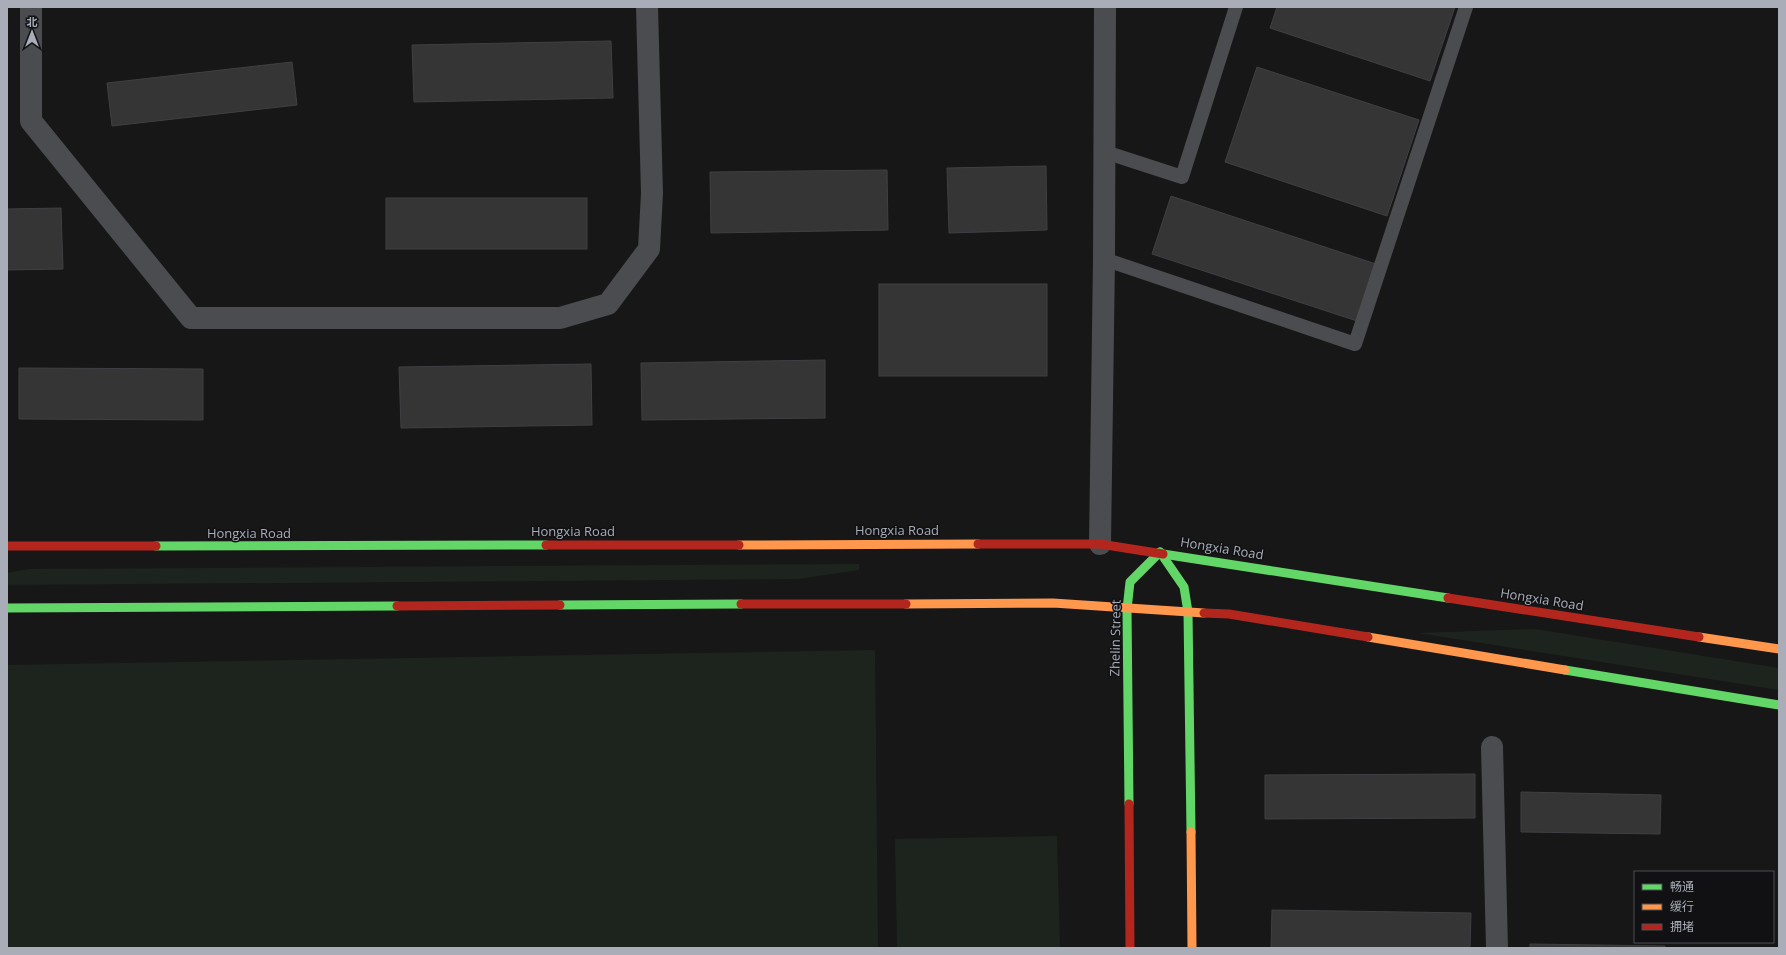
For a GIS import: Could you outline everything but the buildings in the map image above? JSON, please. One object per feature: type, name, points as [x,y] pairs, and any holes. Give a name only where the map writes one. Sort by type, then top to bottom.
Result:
[{"type":"street","points":[[31,7],[31,121],[191,318],[560,318],[608,304],[649,249],[652,193],[647,7]]},
{"type":"street","points":[[1100,544],[1105,152],[1105,7]]},
{"type":"street","name":"Hongxia Road","points":[[7,546],[1100,544],[1160,552],[1779,649]]},
{"type":"street","points":[[1160,552],[1184,587],[1188,612],[1192,948]]},
{"type":"street","name":"Zhelin Street","points":[[1130,948],[1127,609],[1130,582],[1160,552]]},
{"type":"street","points":[[7,608],[1054,603],[1127,609],[1229,614],[1779,705]]},
{"type":"street","points":[[1492,747],[1497,948]]},
{"type":"lane","points":[[1105,152],[1182,177],[1236,7]]},
{"type":"lane","points":[[1104,259],[1355,344],[1466,7]]},
{"type":"shaded area","points":[[859,564],[859,570],[798,579],[7,585],[7,573],[29,569]]},
{"type":"shaded area","points":[[1535,629],[1779,668],[1779,690],[1418,633]]},
{"type":"shaded area","points":[[875,650],[878,948],[7,948],[7,665]]},
{"type":"shaded area","points":[[1057,836],[1060,948],[897,948],[895,839]]},
{"type":"traffic: fast","points":[[156,546],[546,545]]},
{"type":"traffic: fast","points":[[1160,552],[1184,587],[1188,612],[1191,832]]},
{"type":"traffic: fast","points":[[1129,804],[1127,609],[1130,582],[1160,552]]},
{"type":"traffic: fast","points":[[1163,554],[1448,598]]},
{"type":"traffic: fast","points":[[560,605],[741,604]]},
{"type":"traffic: fast","points":[[7,608],[397,606]]},
{"type":"traffic: fast","points":[[1565,670],[1779,705]]},
{"type":"traffic: slow","points":[[739,545],[978,544]]},
{"type":"traffic: slow","points":[[906,604],[1053,603],[1204,613]]},
{"type":"traffic: slow","points":[[1368,637],[1565,670]]},
{"type":"traffic: slow","points":[[1699,637],[1779,649]]},
{"type":"traffic: slow","points":[[1191,832],[1192,948]]},
{"type":"traffic: jam","points":[[978,544],[1100,544],[1163,554]]},
{"type":"traffic: jam","points":[[546,545],[739,545]]},
{"type":"traffic: jam","points":[[7,546],[156,546]]},
{"type":"traffic: jam","points":[[1448,598],[1699,637]]},
{"type":"traffic: jam","points":[[741,604],[906,604]]},
{"type":"traffic: jam","points":[[397,606],[560,605]]},
{"type":"traffic: jam","points":[[1204,613],[1229,614],[1368,637]]},
{"type":"traffic: jam","points":[[1129,804],[1130,948]]}]
